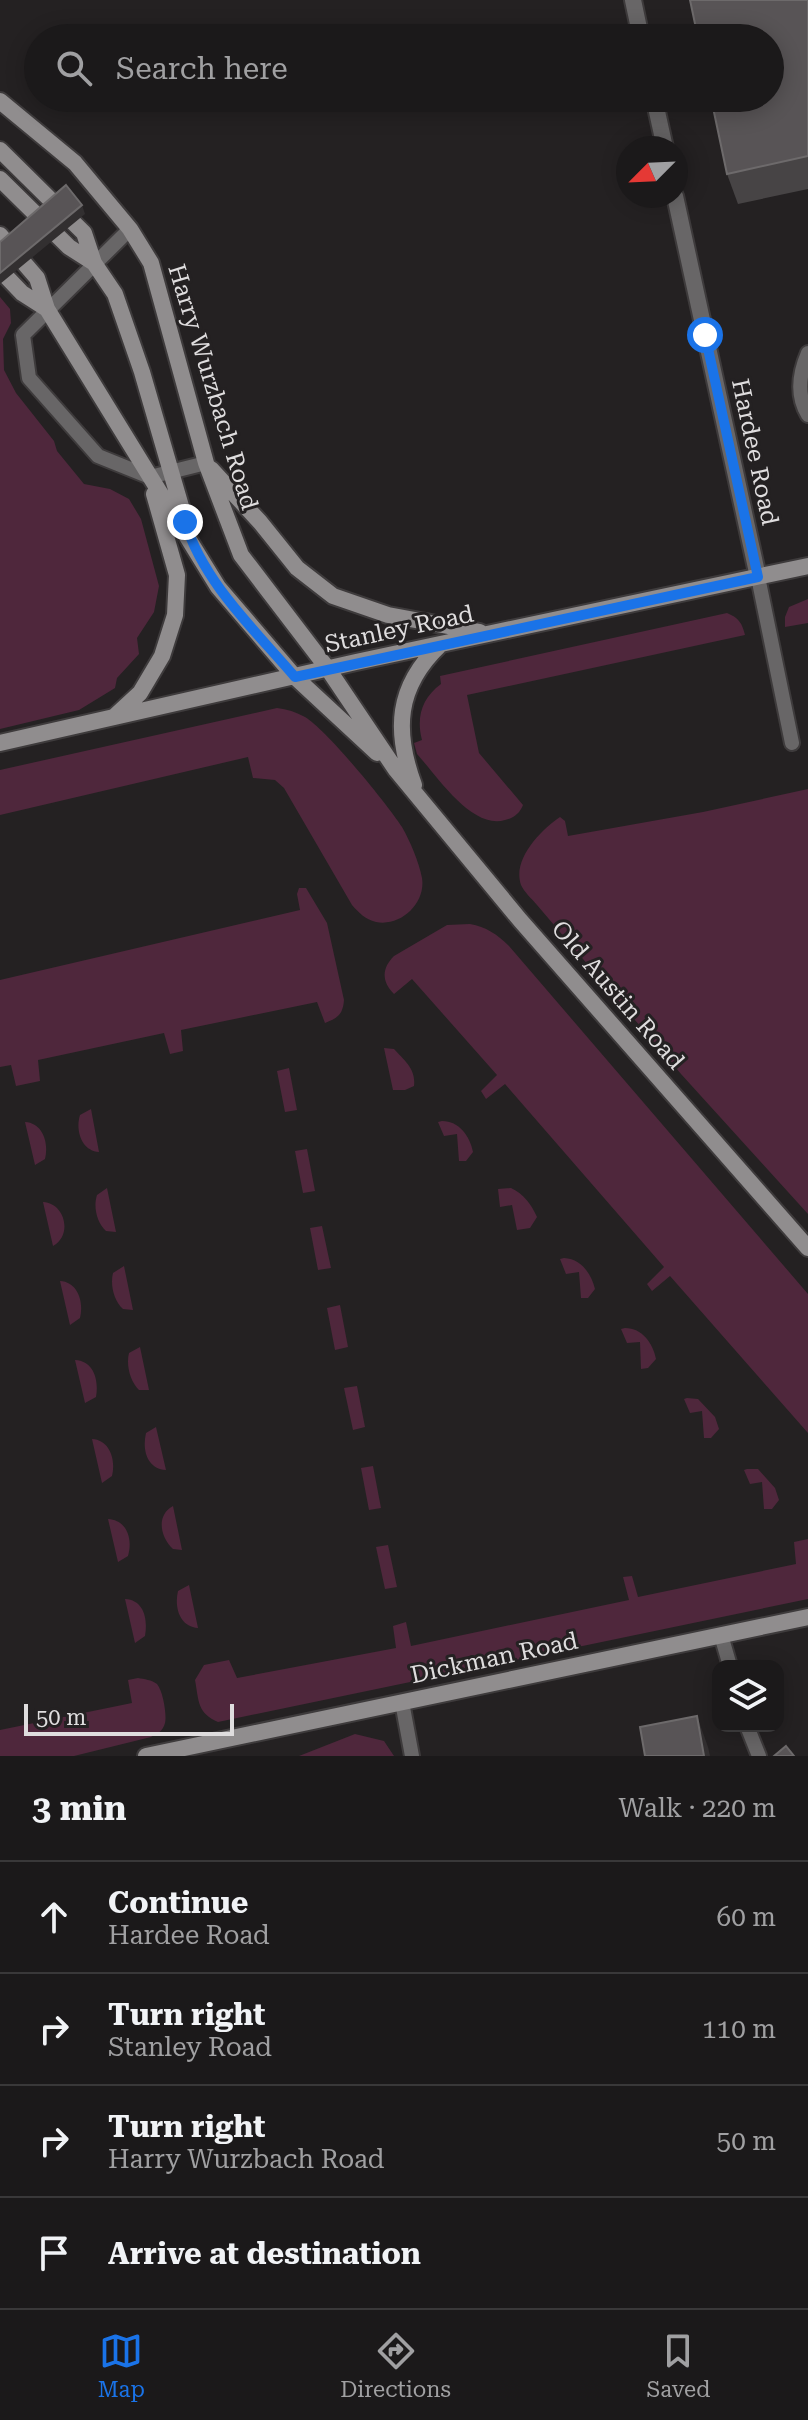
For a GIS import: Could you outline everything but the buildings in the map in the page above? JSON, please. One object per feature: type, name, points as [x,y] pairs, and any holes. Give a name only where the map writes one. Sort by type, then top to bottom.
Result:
[{"type":"street","points":[[633,0],[638,24]]},
{"type":"street","name":"Harry Wurzbach Road","points":[[0,101],[75,163],[130,229],[151,263],[206,463],[241,555],[328,669]]},
{"type":"street","points":[[657,112],[662,136]]},
{"type":"street","points":[[0,150],[84,233],[94,263],[115,294],[142,372],[193,547]]},
{"type":"street","points":[[0,179],[69,247],[94,263]]},
{"type":"street","name":"Hardee Road","points":[[678,208],[758,577]]},
{"type":"street","points":[[0,235],[37,278],[47,309],[218,587],[295,677]]},
{"type":"street","points":[[0,270],[22,293],[47,309]]},
{"type":"street","points":[[206,463],[297,568],[333,596],[388,615],[489,634]]},
{"type":"street","points":[[114,717],[140,693],[155,668],[175,615],[177,575],[150,477]]},
{"type":"street","name":"Stanley Road","points":[[0,743],[808,566]]},
{"type":"street","points":[[418,797],[403,756],[400,718],[414,678],[428,656],[440,645]]},
{"type":"street","name":"Old Austin Road","points":[[328,669],[396,770],[418,797],[520,920],[808,1248]]},
{"type":"street","name":"Old Austin Road","points":[[295,677],[396,770]]},
{"type":"street","name":"Dickman Road","points":[[186,1751],[402,1702],[808,1617]]},
{"type":"street","points":[[146,1756],[186,1751]]},
{"type":"lane","points":[[130,229],[23,335],[29,378],[98,456],[150,477],[206,463]]},
{"type":"lane","points":[[808,353],[800,371],[799,389],[808,415]]},
{"type":"lane","points":[[758,577],[792,743]]},
{"type":"lane","points":[[721,1635],[728,1660]]},
{"type":"lane","points":[[402,1702],[412,1756]]},
{"type":"lane","points":[[749,1732],[759,1756]]},
{"type":"shaded area","points":[[0,297],[10,309],[11,323],[3,339],[4,370],[16,393],[84,484],[110,489],[129,499],[141,519],[159,586],[154,612],[137,638],[139,654],[117,678],[115,688],[79,710],[0,729]]},
{"type":"shaded area","points":[[808,599],[808,623],[785,627],[789,607]]},
{"type":"shaded area","points":[[727,613],[739,621],[745,635],[467,695],[479,753],[523,805],[511,818],[493,821],[468,809],[417,754],[414,743],[422,740],[422,709],[429,695],[441,684],[440,676]]},
{"type":"shaded area","points":[[277,708],[305,717],[327,736],[402,827],[422,878],[420,896],[403,917],[385,923],[376,922],[357,911],[284,788],[275,780],[253,778],[248,757],[0,815],[0,770]]},
{"type":"shaded area","points":[[808,789],[808,1214],[681,1074],[526,893],[519,875],[524,855],[530,846],[560,817],[565,821],[568,836]]},
{"type":"shaded area","points":[[299,888],[306,888],[327,923],[344,1000],[341,1012],[333,1019],[325,1023],[317,1002],[181,1030],[183,1051],[170,1054],[164,1033],[38,1060],[40,1081],[16,1086],[11,1065],[0,1067],[0,980],[300,910]]},
{"type":"shaded area","points":[[470,924],[491,932],[509,946],[808,1294],[808,1433],[670,1276],[652,1291],[647,1284],[664,1267],[505,1084],[486,1099],[481,1091],[497,1075],[412,979],[394,994],[390,989],[385,975],[387,965],[394,956],[447,925]]},
{"type":"shaded area","points":[[384,1048],[394,1049],[406,1061],[413,1075],[414,1086],[393,1090]]},
{"type":"shaded area","points":[[289,1068],[297,1110],[285,1112],[277,1071]]},
{"type":"shaded area","points":[[91,1109],[99,1152],[88,1148],[79,1133],[80,1115]]},
{"type":"shaded area","points":[[25,1122],[36,1126],[45,1141],[45,1159],[35,1165]]},
{"type":"shaded area","points":[[438,1122],[454,1124],[469,1140],[473,1152],[466,1161],[459,1161],[457,1134],[444,1136]]},
{"type":"shaded area","points":[[307,1149],[315,1191],[303,1193],[295,1151]]},
{"type":"shaded area","points":[[107,1188],[116,1232],[106,1231],[100,1224],[95,1205],[97,1195]]},
{"type":"shaded area","points":[[511,1188],[527,1200],[537,1217],[530,1228],[517,1230],[512,1205],[500,1207],[498,1189]]},
{"type":"shaded area","points":[[43,1202],[57,1208],[64,1220],[63,1235],[53,1246]]},
{"type":"shaded area","points":[[322,1226],[331,1268],[318,1270],[310,1228]]},
{"type":"shaded area","points":[[560,1259],[575,1261],[588,1272],[595,1289],[588,1298],[581,1298],[579,1272],[566,1274]]},
{"type":"shaded area","points":[[124,1266],[133,1310],[120,1306],[112,1288],[113,1273]]},
{"type":"shaded area","points":[[60,1281],[71,1285],[80,1300],[80,1318],[70,1325]]},
{"type":"shaded area","points":[[340,1305],[348,1347],[335,1350],[327,1308]]},
{"type":"shaded area","points":[[621,1329],[637,1331],[652,1347],[656,1359],[648,1368],[641,1369],[640,1342],[627,1343]]},
{"type":"shaded area","points":[[140,1347],[149,1390],[139,1390],[130,1373],[129,1353]]},
{"type":"shaded area","points":[[75,1360],[87,1364],[96,1378],[96,1397],[85,1403]]},
{"type":"shaded area","points":[[357,1386],[365,1427],[353,1430],[344,1388]]},
{"type":"shaded area","points":[[684,1399],[698,1399],[715,1417],[719,1429],[711,1438],[704,1438],[702,1411],[690,1413]]},
{"type":"shaded area","points":[[156,1427],[166,1470],[154,1466],[147,1458],[146,1433]]},
{"type":"shaded area","points":[[92,1439],[103,1443],[112,1458],[112,1476],[102,1483]]},
{"type":"shaded area","points":[[373,1466],[381,1508],[369,1510],[361,1468]]},
{"type":"shaded area","points":[[758,1469],[775,1488],[779,1500],[772,1509],[764,1509],[762,1482],[750,1484],[744,1470]]},
{"type":"shaded area","points":[[173,1506],[182,1550],[173,1549],[163,1532],[162,1520]]},
{"type":"shaded area","points":[[108,1519],[120,1523],[129,1537],[128,1556],[118,1562]]},
{"type":"shaded area","points":[[808,1539],[808,1599],[218,1722],[206,1715],[198,1700],[195,1680],[204,1665],[229,1660],[237,1678],[396,1648],[393,1626],[406,1622],[411,1646],[629,1600],[623,1577],[632,1576],[638,1597],[796,1564],[794,1542]]},
{"type":"shaded area","points":[[388,1545],[397,1587],[385,1589],[376,1547]]},
{"type":"shaded area","points":[[189,1585],[198,1628],[187,1624],[178,1610],[178,1591]]},
{"type":"shaded area","points":[[125,1599],[137,1603],[145,1617],[145,1636],[135,1643]]},
{"type":"shaded area","points":[[138,1678],[157,1684],[161,1692],[165,1723],[155,1735],[74,1756],[0,1756],[0,1730],[132,1703],[128,1680]]},
{"type":"shaded area","points":[[355,1734],[384,1741],[394,1756],[299,1756]]},
{"type":"route","points":[[185,522],[193,547],[218,587],[295,677],[758,577],[705,335]]}]
